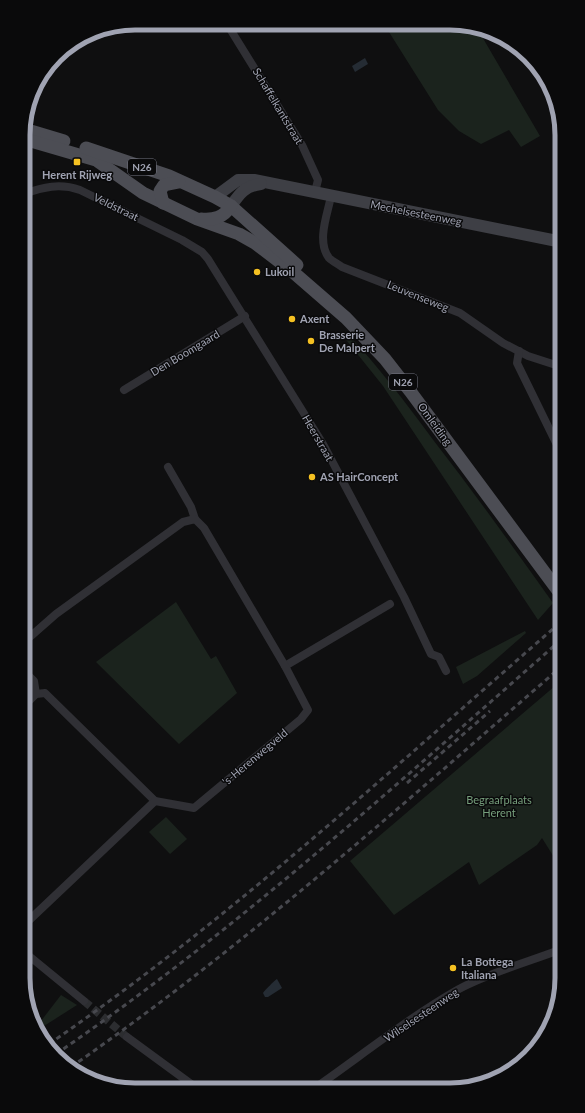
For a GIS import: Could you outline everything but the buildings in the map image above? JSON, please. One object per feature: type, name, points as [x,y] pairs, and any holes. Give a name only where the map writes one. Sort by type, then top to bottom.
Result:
[{"type":"main road","name":"N26","points":[[30,131],[169,176],[179,182],[215,197]]},
{"type":"main road","name":"N26","points":[[30,141],[96,160],[143,193],[162,203]]},
{"type":"main road","points":[[162,203],[160,191],[164,185],[179,182]]},
{"type":"main road","name":"Omleiding","points":[[215,197],[231,206],[331,294],[388,351],[555,574]]},
{"type":"main road","name":"Omleiding","points":[[162,203],[197,219],[239,234],[255,243],[293,272],[346,318],[385,359],[410,391],[555,587]]},
{"type":"main road","points":[[197,219],[212,220],[220,218],[231,206]]},
{"type":"street","name":"Schaffelkantstraat","points":[[231,30],[302,145],[318,180],[315,192]]},
{"type":"street","name":"Mechelsesteenweg","points":[[215,197],[238,180],[254,180],[555,241]]},
{"type":"street","name":"Mechelsesteenweg","points":[[231,206],[243,189],[251,186],[270,184]]},
{"type":"street","name":"Veldstraat","points":[[30,192],[54,186],[66,185],[80,190],[182,240],[202,252]]},
{"type":"street","name":"Leuvenseweg","points":[[332,196],[324,233],[324,248],[329,258],[342,267],[460,313],[519,351],[555,364]]},
{"type":"street","name":"Heerstraat","points":[[202,252],[245,316],[323,444],[431,654],[439,657],[446,671]]},
{"type":"street","name":"Den Boomgaard","points":[[124,390],[245,316]]},
{"type":"street","points":[[519,351],[517,364],[555,441]]},
{"type":"street","name":"'s-Herenwegveld","points":[[154,802],[194,808],[301,719],[308,710],[285,666],[204,528],[195,519],[191,507],[168,467]]},
{"type":"street","points":[[30,637],[56,614],[183,522],[195,519]]},
{"type":"street","points":[[285,666],[390,604]]},
{"type":"street","points":[[30,677],[34,681],[36,694]]},
{"type":"street","points":[[30,700],[36,694],[45,693],[154,802],[30,919]]},
{"type":"street","name":"Wilselsesteenweg","points":[[322,1083],[434,1004],[460,989],[482,979],[555,952]]},
{"type":"street","points":[[30,957],[84,1001]]},
{"type":"street","points":[[127,1037],[190,1083]]},
{"type":"green space","points":[[392,30],[450,30],[470,32],[481,35],[540,136],[521,147],[509,130],[481,144],[459,131],[438,110],[389,32]]},
{"type":"green space","points":[[346,332],[402,399],[479,501],[553,603],[538,620],[383,386],[343,336]]},
{"type":"green space","points":[[176,602],[211,659],[216,656],[237,693],[179,744],[96,662]]},
{"type":"green space","points":[[525,631],[526,633],[477,676],[463,684],[456,667]]},
{"type":"green space","name":"Begraafplaats Herent","points":[[555,686],[555,859],[542,838],[537,845],[479,885],[469,862],[394,915],[350,861]]},
{"type":"green space","points":[[166,817],[187,839],[170,854],[149,832]]},
{"type":"green space","points":[[61,995],[77,1005],[44,1026],[41,1021]]},
{"type":"shaded area","points":[[365,58],[368,64],[355,72],[352,66]]},
{"type":"shaded area","points":[[277,979],[282,988],[268,997],[265,997],[263,993]]},
{"type":"tunnel","points":[[84,1001],[127,1037]]},
{"type":"railway","points":[[52,1042],[117,996],[248,893],[312,840],[555,627]]},
{"type":"railway","points":[[60,1051],[123,1007],[252,907],[377,801],[555,645]]},
{"type":"railway","points":[[75,1064],[199,973],[261,924],[382,822],[555,672]]},
{"type":"railway","points":[[407,783],[490,711]]},
{"type":"place","name":"Herent Rijweg","points":[[77,162]]},
{"type":"place","name":"Lukoil","points":[[257,272]]},
{"type":"place","name":"Axent","points":[[292,319]]},
{"type":"place","name":"Brasserie De Malpert","points":[[311,341]]},
{"type":"place","name":"AS HairConcept","points":[[312,477]]},
{"type":"place","name":"La Bottega Italiana","points":[[453,968]]}]
